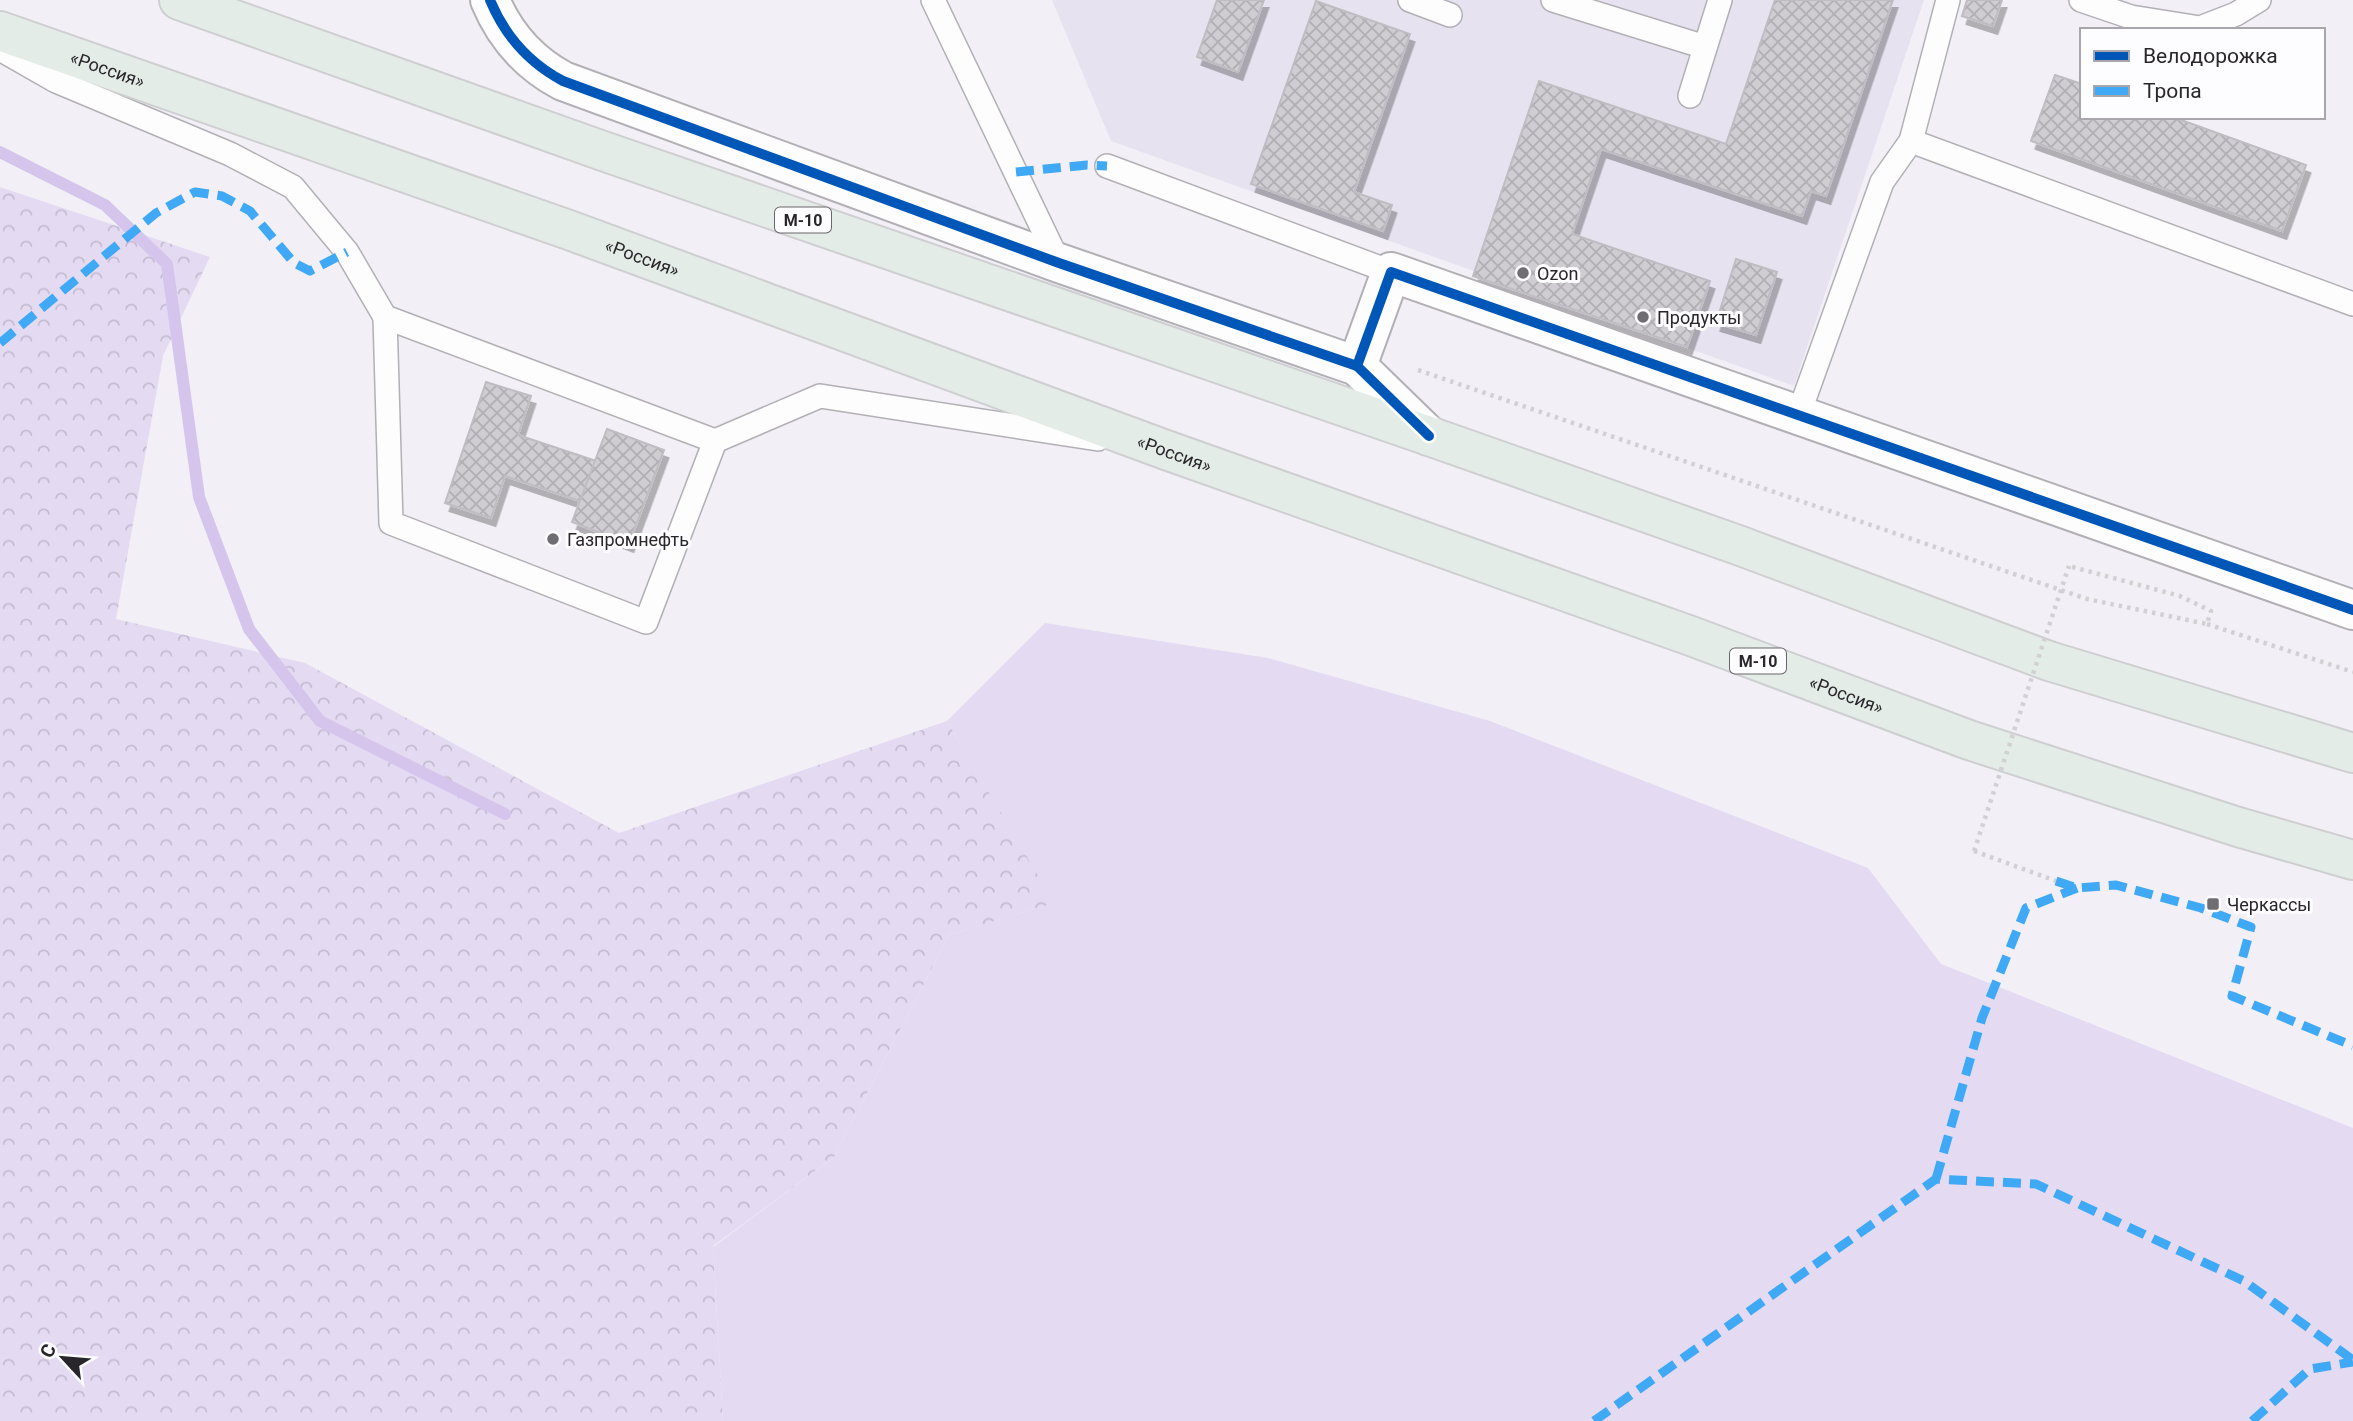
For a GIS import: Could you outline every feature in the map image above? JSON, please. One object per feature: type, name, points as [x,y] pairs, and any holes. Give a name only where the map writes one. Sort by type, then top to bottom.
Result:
[{"type":"highway","name":"М-10","points":[[179,0],[603,151],[1738,545],[2049,661],[2353,753]]},
{"type":"highway","name":"«Россия»","points":[[0,31],[569,230],[1166,450],[1703,641],[2002,752],[2238,827],[2353,860]]},
{"type":"street","points":[[490,0],[517,46],[539,66],[563,81],[1059,263],[1360,359],[1429,436]]},
{"type":"street","points":[[1360,359],[1391,272],[2353,610]]},
{"type":"lane","points":[[933,0],[1059,263]]},
{"type":"lane","points":[[1410,0],[1450,15]]},
{"type":"lane","points":[[1553,0],[1705,47]]},
{"type":"lane","points":[[1690,96],[1720,0]]},
{"type":"lane","points":[[1798,416],[1882,181],[1911,141],[1948,0]]},
{"type":"lane","points":[[2081,0],[2133,9],[2200,28],[2236,15],[2259,0]]},
{"type":"lane","points":[[0,49],[56,81],[230,153],[293,187],[347,252],[385,317],[391,523],[646,622],[715,441]]},
{"type":"lane","points":[[1911,141],[2353,304]]},
{"type":"lane","points":[[1107,166],[1391,272]]},
{"type":"lane","points":[[385,317],[715,441],[820,396],[1166,450]]},
{"type":"path","points":[[1360,359],[2087,599],[2207,624],[2353,672]]},
{"type":"path","points":[[2056,881],[1974,851],[2069,566],[2180,596],[2211,611],[2207,624]]},
{"type":"shaded area","points":[[1052,0],[1924,0],[1794,386],[1111,141]]},
{"type":"green space","points":[[0,187],[210,257],[163,356],[116,619],[305,663],[619,833],[947,721],[1054,903],[949,935],[834,1157],[713,1246],[723,1421],[0,1421]]},
{"type":"green space","points":[[1045,623],[1268,658],[1490,721],[1868,868],[1941,964],[2353,1128],[2353,1421],[723,1421],[713,1247],[834,1157],[949,935],[1053,903],[947,721]]},
{"type":"building","points":[[1217,0],[1264,0],[1238,72],[1197,57]]},
{"type":"building","points":[[1775,0],[1893,0],[1826,196],[1811,191],[1802,216],[1601,149],[1572,234],[1710,281],[1687,347],[1473,276],[1539,81],[1726,144]]},
{"type":"building","points":[[1967,0],[2002,0],[1993,26],[1962,16]]},
{"type":"building","points":[[1316,1],[1410,34],[1354,192],[1392,205],[1383,231],[1251,184]]},
{"type":"building","points":[[2055,75],[2080,83],[2080,119],[2179,119],[2306,165],[2282,231],[2031,141]]},
{"type":"building","points":[[1736,259],[1777,272],[1756,335],[1716,323]]},
{"type":"building","points":[[486,382],[531,396],[518,435],[605,464],[592,505],[505,476],[491,518],[445,503]]},
{"type":"building","points":[[607,429],[664,450],[629,544],[572,522]]},
{"type":"waterway","points":[[0,152],[105,205],[167,264],[199,497],[249,629],[320,721],[505,814]]},
{"type":"marked path","points":[[1016,172],[1087,165],[1107,166]]},
{"type":"marked path","points":[[0,343],[156,213],[195,192],[222,196],[250,211],[294,263],[310,271],[347,252]]},
{"type":"marked path","points":[[2056,881],[2077,888],[2116,885],[2201,908],[2251,927],[2232,996],[2353,1046]]},
{"type":"marked path","points":[[1936,1179],[1982,1018],[2026,908],[2077,888]]},
{"type":"marked path","points":[[1594,1421],[1936,1179],[2036,1184],[2244,1281],[2353,1360]]},
{"type":"marked path","points":[[2252,1421],[2310,1369],[2353,1362]]},
{"type":"cycle path","points":[[490,0],[519,47],[539,66],[563,81],[1059,263],[1357,366],[1429,436]]},
{"type":"cycle path","points":[[1357,366],[1391,272],[2353,610]]},
{"type":"place","name":"Ozon","points":[[1523,273]]},
{"type":"place","name":"Продукты","points":[[1643,317]]},
{"type":"place","name":"Газпромнефть","points":[[553,539]]},
{"type":"place","name":"Черкассы","points":[[2213,904]]}]
